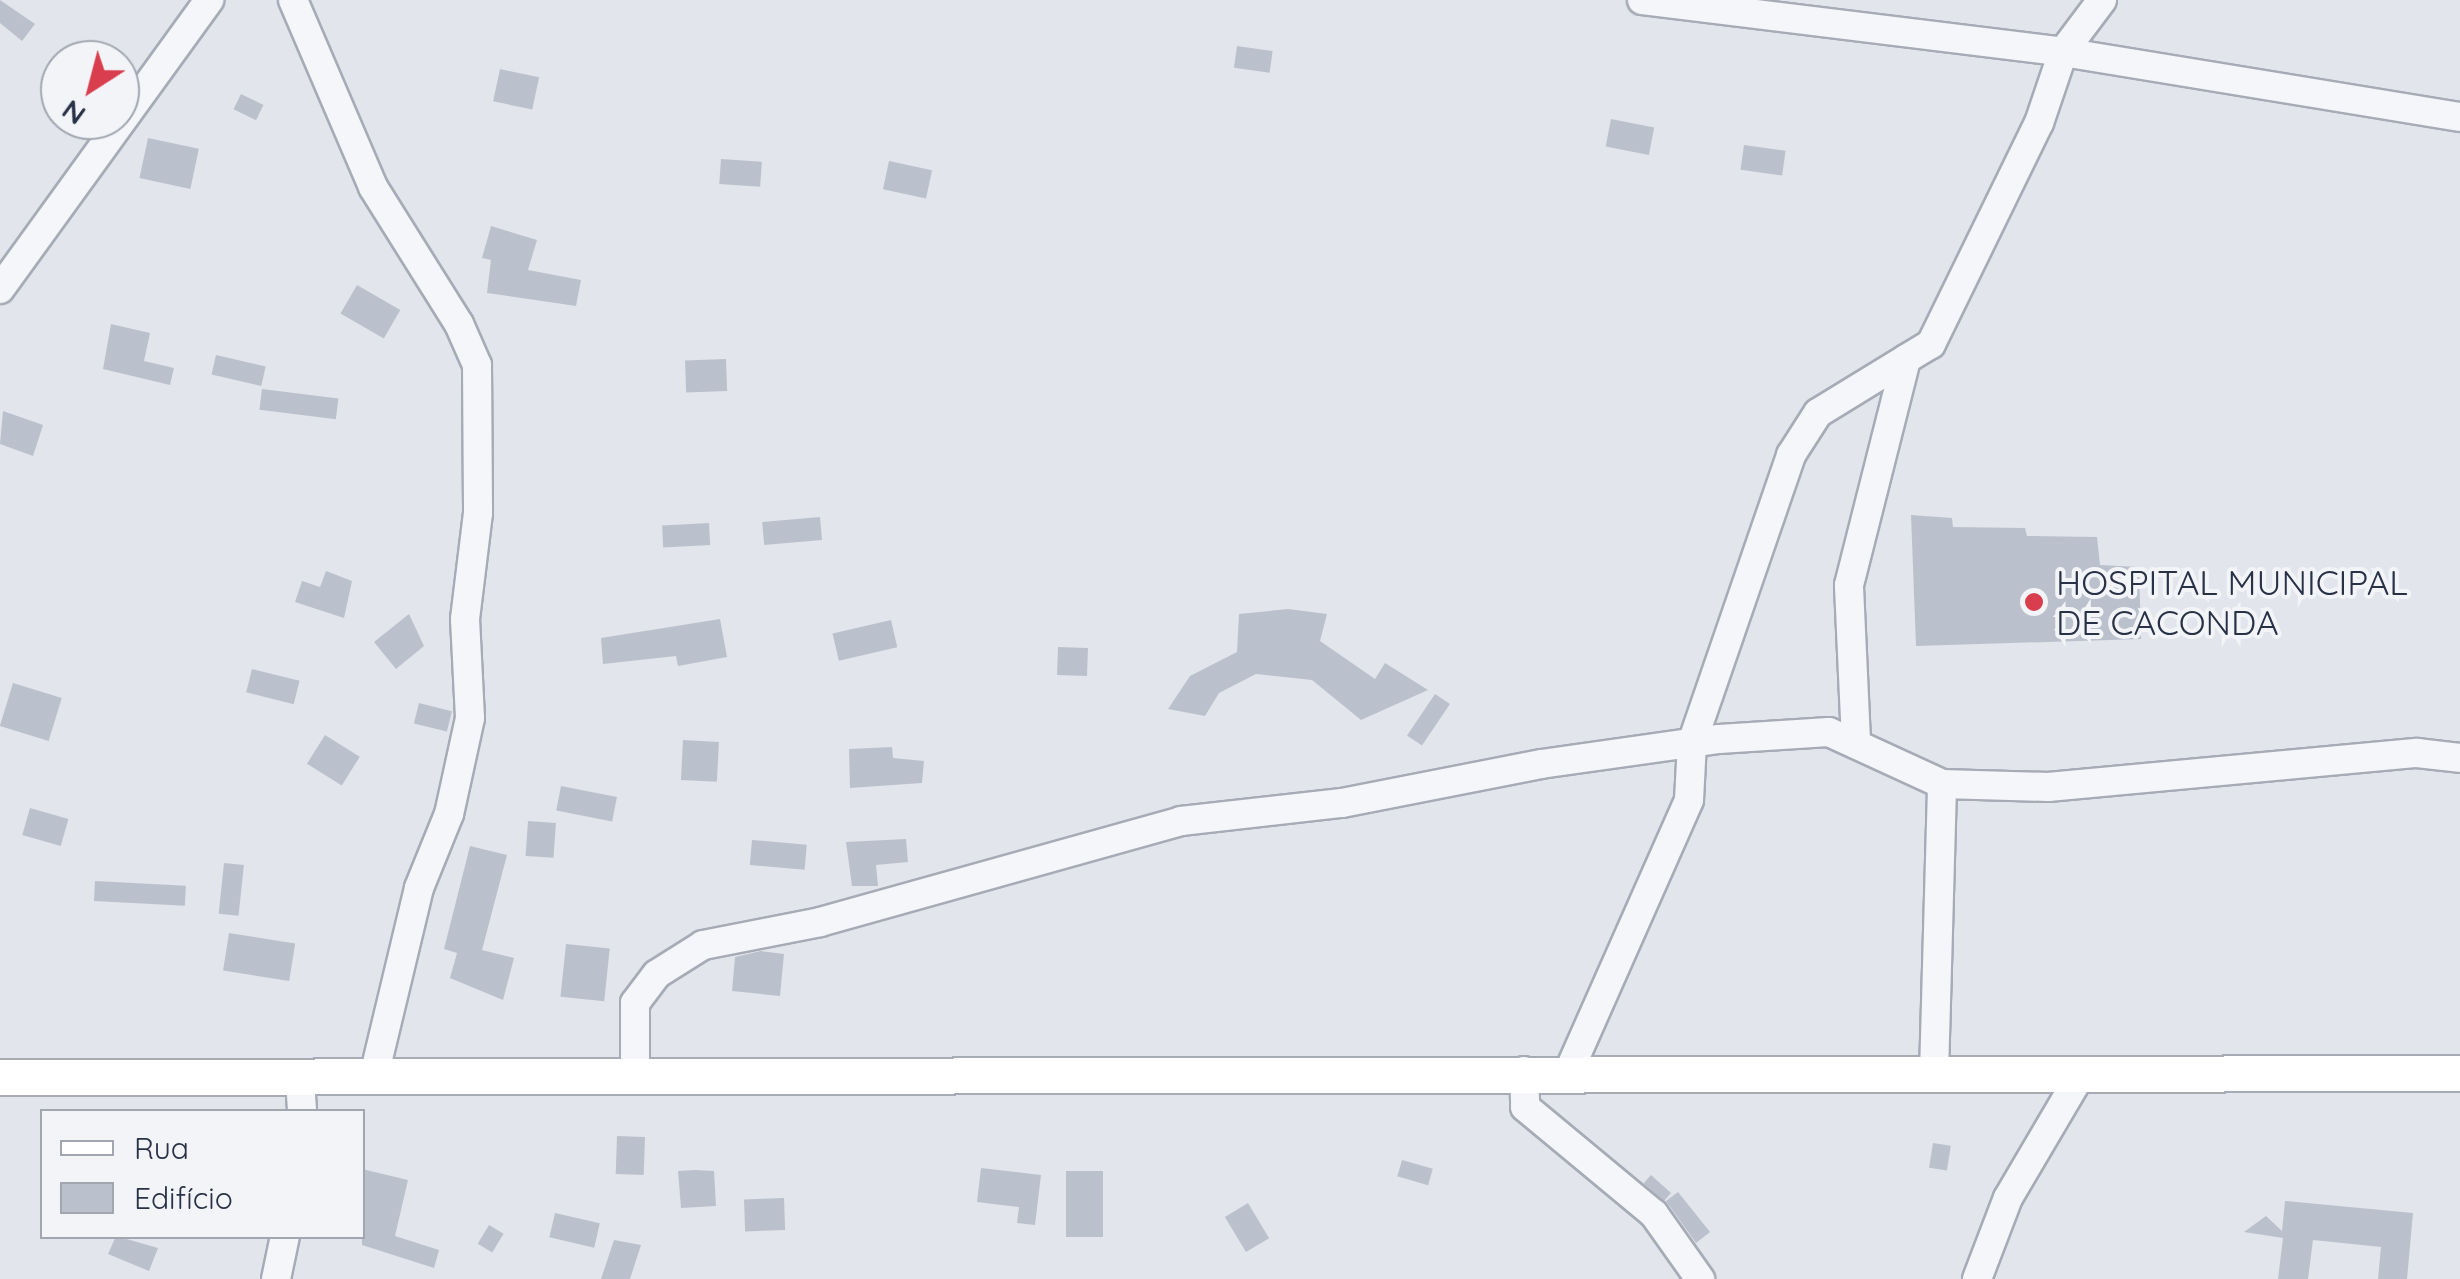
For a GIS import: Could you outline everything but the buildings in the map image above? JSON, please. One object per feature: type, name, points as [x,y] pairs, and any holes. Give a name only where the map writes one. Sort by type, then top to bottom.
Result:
[{"type":"main road","points":[[0,1077],[301,1096],[374,1075],[992,1070],[1313,1077],[1524,1070],[2460,1073]]},
{"type":"street","points":[[0,288],[209,0]]},
{"type":"street","points":[[293,0],[373,187],[459,324],[477,366],[478,512],[465,619],[470,718],[450,814],[420,888],[374,1075]]},
{"type":"street","points":[[1642,0],[2063,52],[2460,116]]},
{"type":"street","points":[[1568,1070],[1676,834],[1695,774],[1692,743],[1791,455],[1818,413],[1931,344],[2039,123],[2063,52],[2102,0]]},
{"type":"street","points":[[1856,741],[1849,586],[1906,359]]},
{"type":"street","points":[[635,1075],[636,1003],[657,974],[704,945],[839,917],[1180,820],[1342,803],[1541,764],[1692,743],[1829,732],[1856,741],[1942,784],[2048,786],[2418,753],[2460,758]]},
{"type":"street","points":[[1934,1074],[1942,784]]},
{"type":"street","points":[[1524,1070],[1526,1107],[1654,1214],[1700,1279]]},
{"type":"street","points":[[1976,1279],[2008,1198],[2081,1074]]},
{"type":"street","points":[[276,1279],[284,1239]]},
{"type":"place","name":"HOSPITAL MUNICIPAL DE CACONDA","points":[[2034,602]]}]
